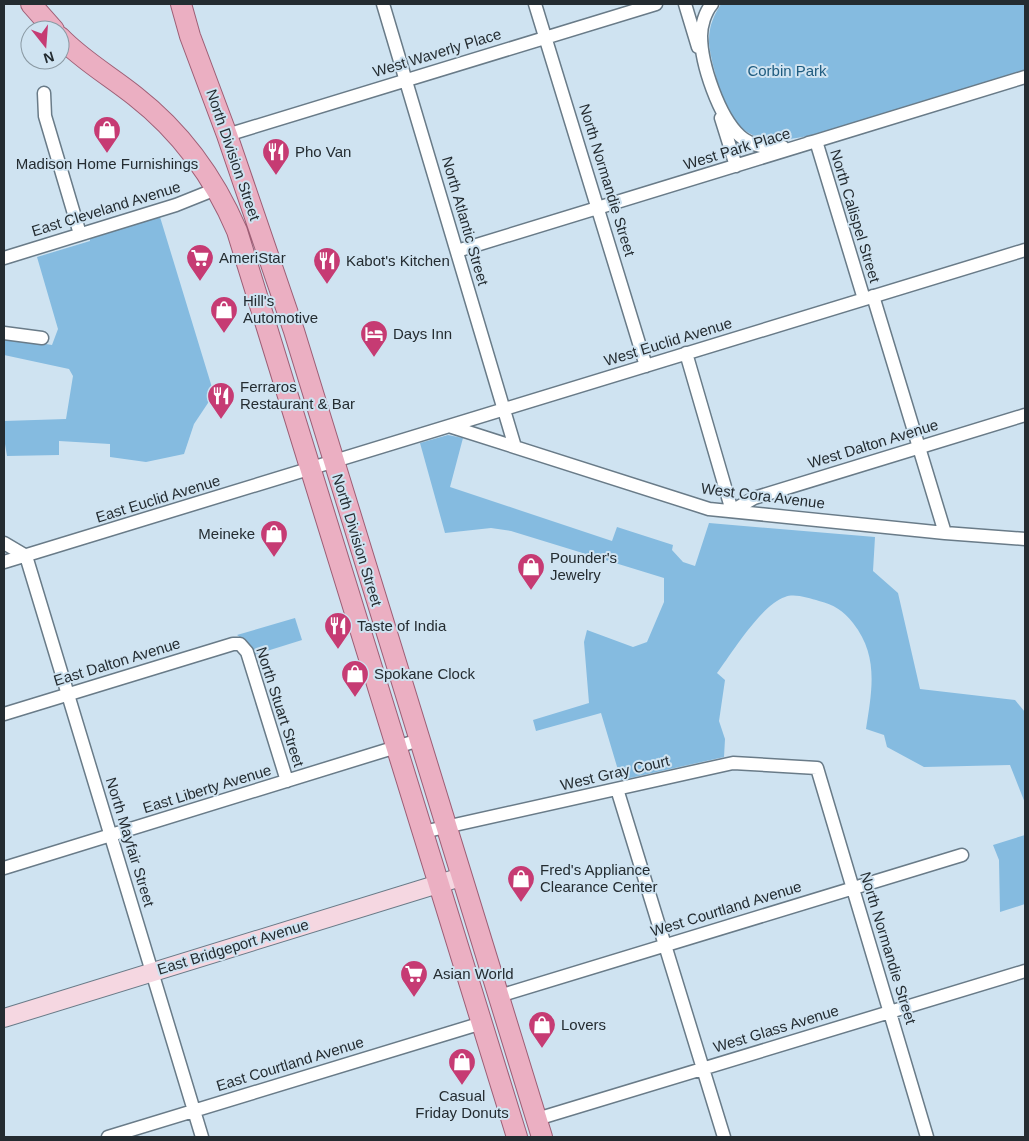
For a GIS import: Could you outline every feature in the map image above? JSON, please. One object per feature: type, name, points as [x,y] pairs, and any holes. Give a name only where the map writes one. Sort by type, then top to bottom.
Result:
[{"type":"main road","points":[[31,4],[45,20]]},
{"type":"main road","name":"North Division Street","points":[[181,4],[190,36],[294,331],[322,465],[396,746],[517,1137]]},
{"type":"main road","name":"North Division Street","points":[[70,48],[136,97],[167,124],[193,153],[231,217],[322,465],[419,740],[540,1128]]},
{"type":"main road","points":[[490,1051],[499,1050],[502,1052],[522,1113],[540,1128]]},
{"type":"street","name":"North Atlantic Street","points":[[383,4],[503,409],[516,447]]},
{"type":"street","name":"North Normandie Street","points":[[535,4],[646,366]]},
{"type":"street","name":"West Waverly Place","points":[[226,135],[656,4]]},
{"type":"street","points":[[685,4],[736,166]]},
{"type":"street","points":[[712,4],[703,22],[701,37],[708,79],[727,121],[740,136],[755,145],[775,148],[816,141]]},
{"type":"street","name":"West Park Place","points":[[457,251],[1025,77]]},
{"type":"street","points":[[44,93],[45,116],[80,234]]},
{"type":"street","name":"North Calispel Street","points":[[816,141],[919,447],[945,532]]},
{"type":"street","name":"East Cleveland Avenue","points":[[4,258],[187,201],[216,189]]},
{"type":"street","name":"West Euclid Avenue","points":[[322,465],[1025,250]]},
{"type":"street","points":[[4,333],[42,338]]},
{"type":"street","points":[[686,353],[732,511]]},
{"type":"street","name":"West Dalton Avenue","points":[[732,511],[754,498],[1025,415]]},
{"type":"street","name":"West Cora Avenue","points":[[449,426],[709,509],[1025,539]]},
{"type":"street","name":"East Euclid Avenue","points":[[4,562],[322,465]]},
{"type":"street","points":[[4,543],[26,556]]},
{"type":"street","name":"North Mayfair Street","points":[[26,556],[202,1137]]},
{"type":"street","name":"East Dalton Avenue","points":[[4,714],[233,644],[240,644]]},
{"type":"street","name":"North Stuart Street","points":[[240,644],[247,652],[287,781]]},
{"type":"street","name":"East Liberty Avenue","points":[[4,868],[419,740]]},
{"type":"street","name":"West Gray Court","points":[[422,832],[733,763],[817,768]]},
{"type":"street","name":"North Normandie Street","points":[[817,768],[927,1137]]},
{"type":"street","points":[[617,789],[724,1137]]},
{"type":"street","name":"West Courtland Avenue","points":[[499,996],[962,854]]},
{"type":"street","name":"East Bridgeport Avenue","points":[[4,1018],[462,877]]},
{"type":"street","name":"West Glass Avenue","points":[[540,1128],[703,1068],[1025,971]]},
{"type":"street","name":"East Courtland Avenue","points":[[108,1137],[482,1023]]},
{"type":"green space","name":"Corbin Park","points":[[721,4],[1025,4],[1025,70],[816,134],[782,140],[765,139],[757,137],[740,127],[729,114],[723,99],[709,46],[712,21]]},
{"type":"green space","points":[[160,217],[214,394],[194,424],[184,454],[146,462],[110,457],[110,444],[59,441],[59,455],[7,456],[4,444],[4,421],[66,419],[73,376],[69,369],[4,355],[4,337],[52,345],[58,329],[37,257],[90,241],[90,238]]},
{"type":"green space","points":[[448,435],[463,438],[450,487],[612,541],[617,527],[673,545],[672,550],[683,562],[695,566],[709,523],[875,537],[873,571],[898,593],[920,689],[1015,700],[1025,712],[1025,803],[1010,765],[924,767],[887,747],[884,735],[866,729],[872,674],[867,648],[861,635],[849,618],[834,606],[802,596],[785,597],[766,609],[748,630],[717,673],[725,680],[719,721],[725,739],[724,757],[621,780],[601,713],[536,731],[533,720],[589,703],[584,642],[587,630],[633,647],[647,642],[664,602],[664,578],[511,531],[491,528],[445,533],[420,443]]},
{"type":"green space","points":[[295,618],[302,640],[254,655],[248,643],[237,635]]},
{"type":"green space","points":[[1025,835],[1025,904],[1000,912],[999,860],[993,845]]},
{"type":"place","name":"Madison Home Furnishings","points":[[107,154]]},
{"type":"place","name":"Pho Van","points":[[276,176]]},
{"type":"place","name":"AmeriStar","points":[[200,282]]},
{"type":"place","name":"Kabot's Kitchen","points":[[327,285]]},
{"type":"place","name":"Hill's Automotive","points":[[224,334]]},
{"type":"place","name":"Days Inn","points":[[374,358]]},
{"type":"place","name":"Ferraros Restaurant & Bar","points":[[221,420]]},
{"type":"place","name":"Meineke","points":[[274,558]]},
{"type":"place","name":"Pounder's Jewelry","points":[[531,591]]},
{"type":"place","name":"Taste of India","points":[[338,650]]},
{"type":"place","name":"Spokane Clock","points":[[355,698]]},
{"type":"place","name":"Fred's Appliance Clearance Center","points":[[521,903]]},
{"type":"place","name":"Asian World","points":[[414,998]]},
{"type":"place","name":"Lovers","points":[[542,1049]]},
{"type":"place","name":"Casual Friday Donuts","points":[[462,1086]]}]
